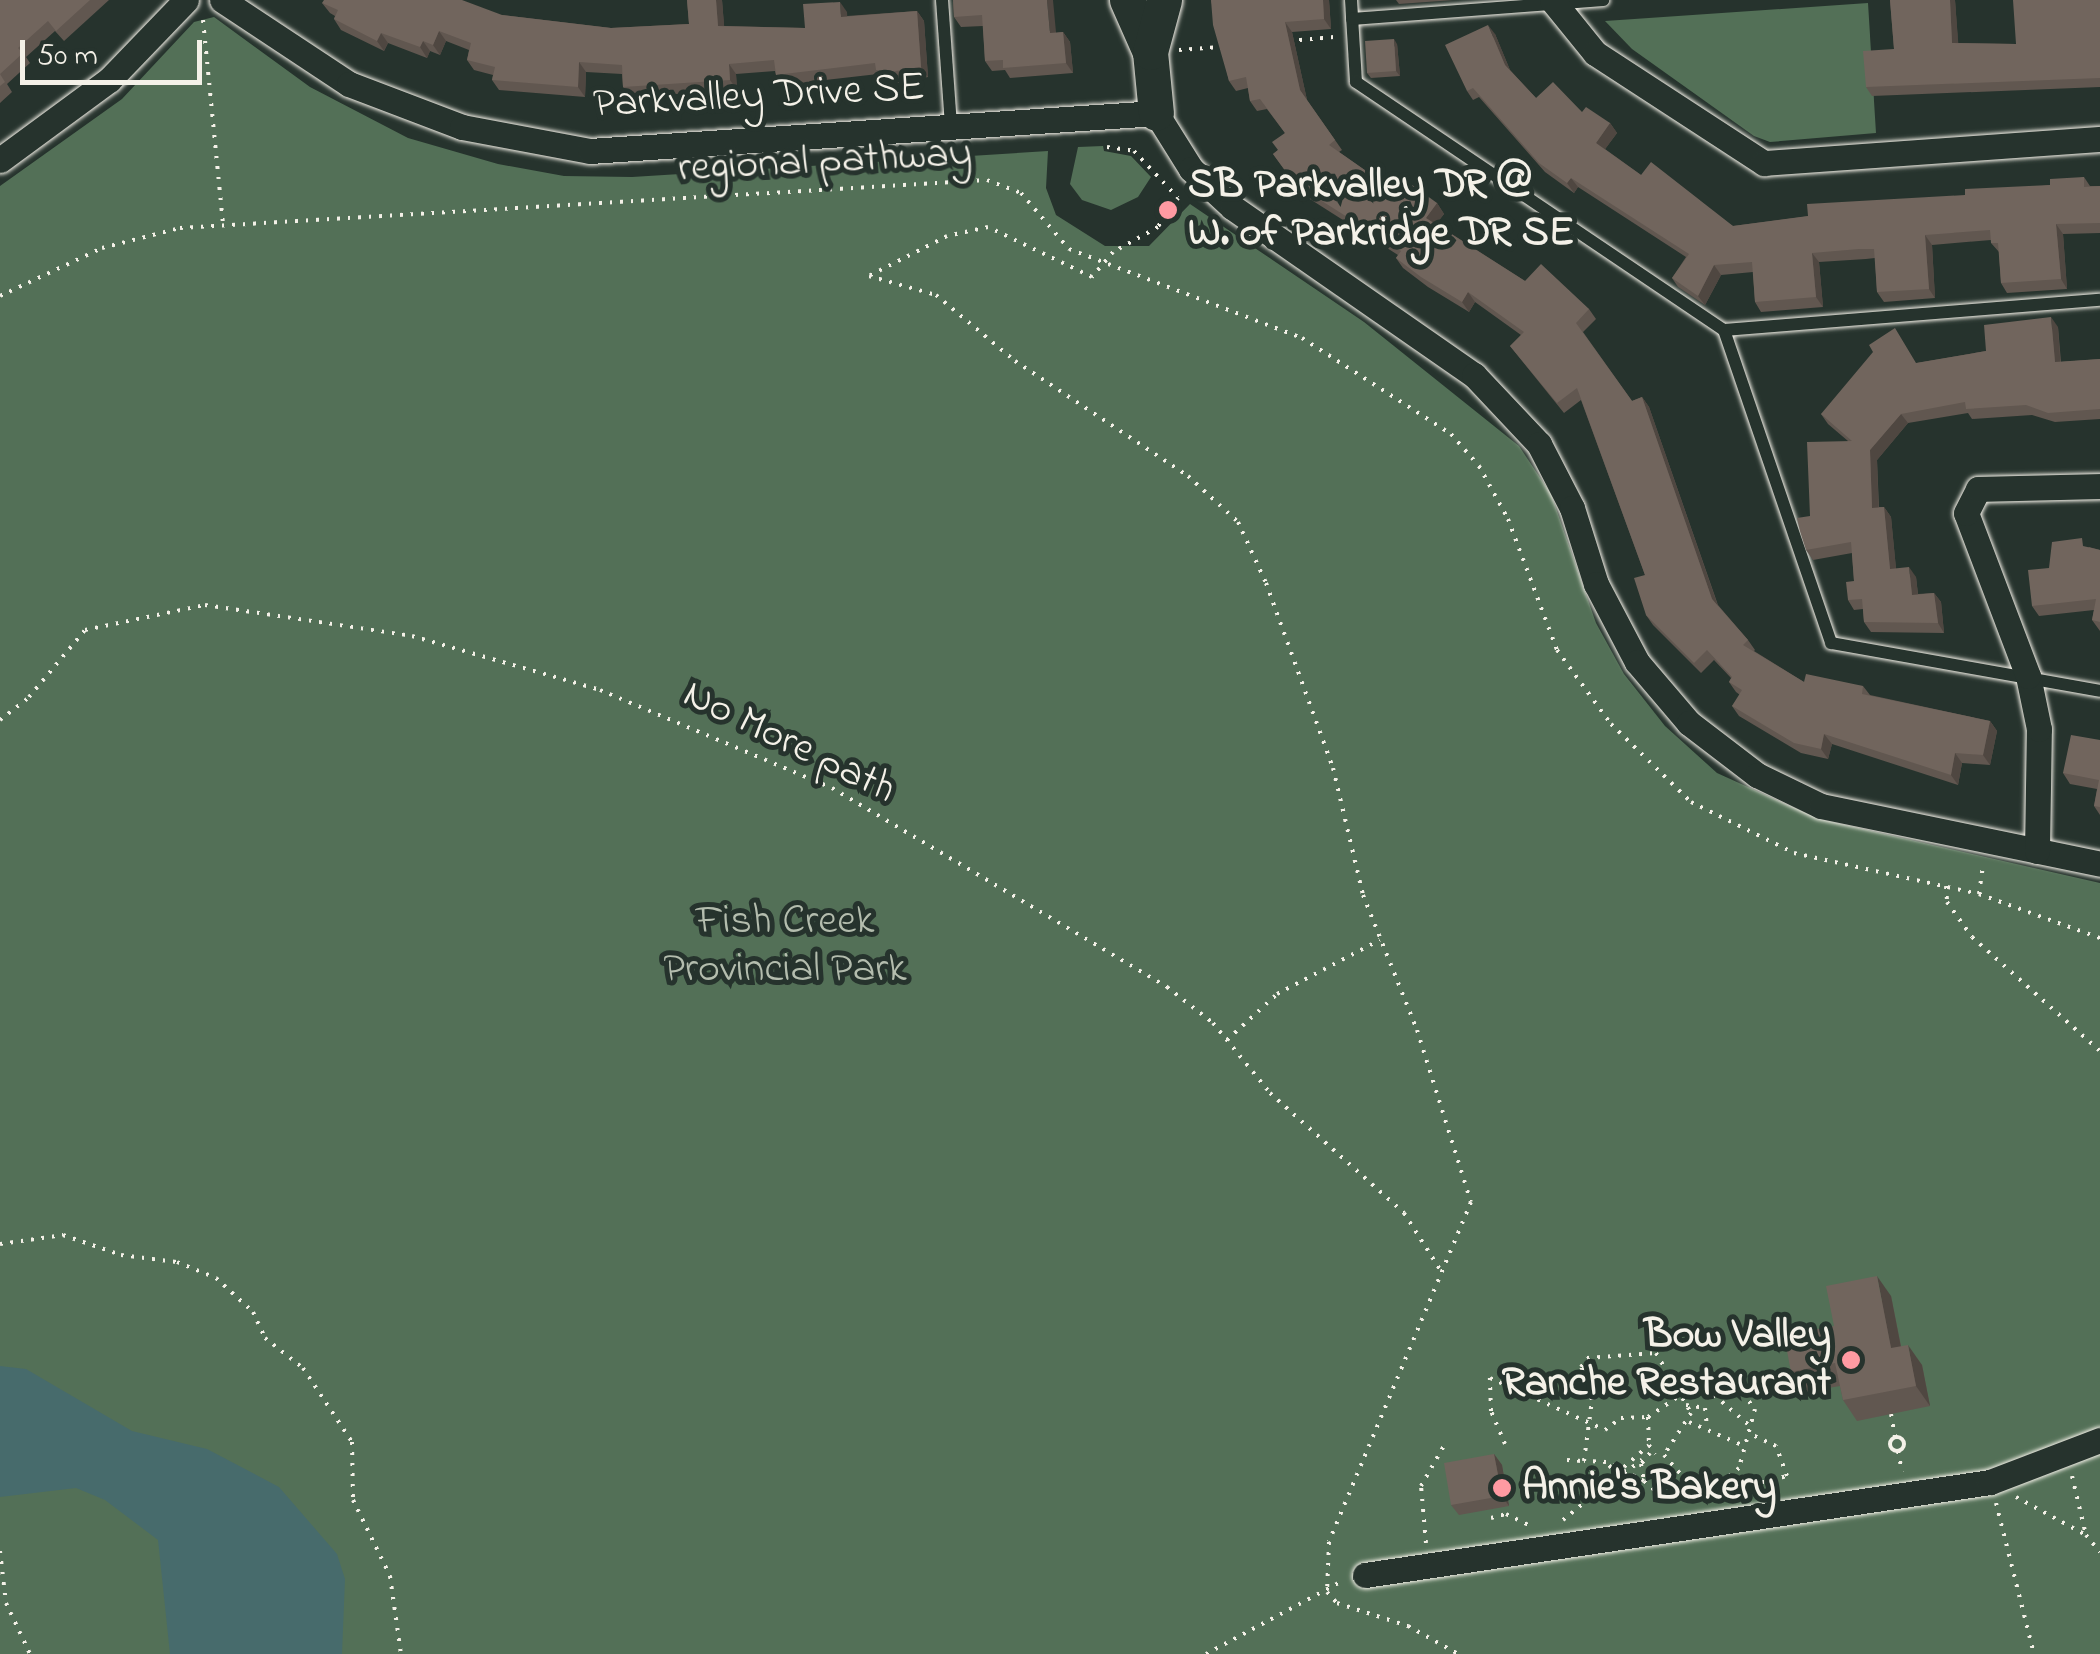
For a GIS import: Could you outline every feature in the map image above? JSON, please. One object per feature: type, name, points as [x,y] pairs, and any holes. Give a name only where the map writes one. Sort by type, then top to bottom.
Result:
[{"type":"street","name":"Parkvalley Drive SE","points":[[222,0],[349,84],[462,127],[590,151],[1156,113]]},
{"type":"street","points":[[1127,0],[1150,52],[1156,113],[1191,169],[1232,208],[1474,376],[1539,444],[1572,508],[1596,584],[1637,662],[1688,722],[1758,775],[1821,806],[2100,864]]},
{"type":"street","points":[[1150,52],[1164,0]]},
{"type":"street","points":[[1554,2],[1595,53],[1764,163],[2100,139]]},
{"type":"street","points":[[0,160],[109,80],[195,9]]},
{"type":"street","points":[[2037,850],[2039,729],[2028,676],[1966,514],[1978,489],[2100,486]]},
{"type":"street","points":[[1366,1574],[1990,1482],[2100,1440]]},
{"type":"lane","points":[[942,0],[952,126]]},
{"type":"lane","points":[[1350,0],[1356,82],[1724,330],[1831,643],[2100,692]]},
{"type":"lane","points":[[1352,19],[1603,0]]},
{"type":"lane","points":[[1724,330],[2100,300]]},
{"type":"path","points":[[195,9],[223,226]]},
{"type":"path","points":[[1279,42],[1353,36]]},
{"type":"path","points":[[1150,52],[1224,46]]},
{"type":"path","points":[[1106,147],[1134,151],[1178,198],[1152,232],[1121,246],[1092,278],[988,227],[947,236],[869,276],[936,296],[1015,361],[1149,447],[1238,522],[1333,768],[1354,864],[1468,1184],[1471,1202],[1393,1401],[1329,1542],[1327,1592],[1336,1603],[1408,1626],[1458,1654]]},
{"type":"path","name":"regional pathway","points":[[0,296],[102,248],[180,228],[988,180],[1021,193],[1069,249],[1302,338],[1451,434],[1478,466],[1508,518],[1531,590],[1567,665],[1611,724],[1691,802],[1794,853],[1946,885],[2100,938]]},
{"type":"path","name":"No More path","points":[[0,720],[30,697],[85,630],[192,607],[318,620],[475,652],[616,696],[832,788],[1167,987],[1227,1040],[1270,1093],[1416,1226],[1441,1271]]},
{"type":"path","points":[[1978,894],[1987,841]]},
{"type":"path","points":[[1946,885],[1947,902],[1972,938],[2100,1051]]},
{"type":"path","points":[[1227,1040],[1277,994],[1380,940]]},
{"type":"path","points":[[0,1244],[63,1235],[121,1256],[178,1262],[216,1278],[253,1312],[265,1338],[303,1368],[355,1450],[352,1500],[390,1576],[401,1654]]},
{"type":"path","points":[[1584,1461],[1591,1392],[1581,1364],[1587,1358],[1656,1353],[1686,1404],[1689,1422],[1664,1455]]},
{"type":"path","points":[[1505,1444],[1491,1411],[1490,1378],[1605,1430],[1621,1418],[1648,1416],[1679,1394],[1706,1388],[1725,1376],[1736,1381],[1754,1404],[1738,1468],[1710,1486],[1687,1480],[1664,1455],[1652,1451],[1624,1467],[1567,1460]]},
{"type":"path","points":[[1706,1388],[1750,1426]]},
{"type":"path","points":[[1686,1404],[1705,1408],[1706,1427]]},
{"type":"path","points":[[1892,1414],[1895,1437]]},
{"type":"path","points":[[1644,1481],[1641,1464],[1652,1451],[1648,1416]]},
{"type":"path","points":[[1689,1422],[1744,1446]]},
{"type":"path","points":[[1724,1480],[1731,1490],[1787,1476],[1776,1446],[1748,1433]]},
{"type":"path","points":[[1426,1566],[1421,1486],[1444,1444]]},
{"type":"path","points":[[1491,1518],[1513,1515],[1550,1544],[1578,1506],[1652,1451]]},
{"type":"path","points":[[2067,1454],[2086,1534]]},
{"type":"path","points":[[1613,1465],[1644,1481],[1666,1500],[1687,1480]]},
{"type":"path","points":[[1613,1465],[1616,1480]]},
{"type":"path","points":[[1616,1480],[1644,1481]]},
{"type":"path","points":[[1990,1482],[2086,1534],[2100,1552]]},
{"type":"path","points":[[1990,1482],[2034,1654]]},
{"type":"path","points":[[0,1551],[3,1602],[30,1654]]},
{"type":"path","points":[[1206,1654],[1327,1592]]},
{"type":"green space","points":[[1868,3],[1876,133],[1770,142],[1754,136],[1632,49],[1605,21]]},
{"type":"green space","name":"Fish Creek Provincial Park","points":[[214,17],[310,87],[408,138],[498,164],[564,176],[632,177],[1048,151],[1046,188],[1056,215],[1105,246],[1149,246],[1190,204],[1364,322],[1519,446],[1551,494],[1596,623],[1624,674],[1665,726],[1717,773],[1819,819],[2100,883],[2100,1654],[0,1654],[0,186],[122,99],[194,22]]},
{"type":"green space","points":[[1103,146],[1104,151],[1131,156],[1151,177],[1138,197],[1111,210],[1082,200],[1070,184],[1078,147]]},
{"type":"water","points":[[0,1366],[26,1369],[132,1431],[207,1449],[279,1487],[337,1554],[345,1579],[342,1654],[170,1654],[158,1540],[105,1500],[76,1488],[0,1497]]},
{"type":"building","points":[[0,0],[90,0],[56,31],[48,21],[18,48],[23,53],[0,74]]},
{"type":"building","points":[[462,0],[502,15],[611,28],[689,24],[687,0],[716,0],[718,26],[805,28],[803,4],[840,2],[841,17],[917,11],[921,67],[890,72],[876,70],[875,63],[776,75],[774,60],[729,64],[730,80],[623,87],[622,65],[579,62],[578,87],[492,80],[495,67],[467,60],[471,43],[439,31],[433,45],[423,41],[420,47],[381,33],[377,41],[334,19],[338,10],[322,3]]},
{"type":"building","points":[[953,0],[1047,0],[1050,33],[1063,32],[1066,63],[1003,68],[1003,60],[985,61],[982,15],[954,17]]},
{"type":"building","points":[[1211,0],[1323,0],[1324,19],[1285,22],[1300,90],[1335,140],[1329,145],[1399,194],[1408,182],[1437,203],[1426,218],[1525,281],[1541,264],[1589,309],[1576,323],[1632,401],[1642,397],[1712,599],[1748,640],[1743,645],[1804,682],[1806,674],[1863,686],[1862,694],[1990,721],[1983,755],[1955,753],[1951,775],[1824,734],[1821,749],[1794,743],[1732,706],[1742,690],[1729,682],[1732,677],[1707,650],[1694,663],[1646,615],[1634,578],[1645,575],[1577,388],[1557,403],[1510,346],[1524,332],[1468,292],[1462,302],[1421,277],[1396,258],[1401,251],[1295,184],[1273,154],[1278,150],[1272,142],[1285,133],[1260,99],[1250,101],[1246,77],[1229,81],[1213,25]]},
{"type":"building","points":[[1890,0],[1950,0],[1952,43],[2016,44],[2013,0],[2100,0],[2100,78],[1866,87],[1863,51],[1894,49]]},
{"type":"building","points":[[1488,25],[1505,65],[1536,98],[1553,82],[1582,112],[1586,107],[1610,123],[1596,143],[1641,175],[1651,162],[1733,226],[1808,216],[1807,204],[1965,195],[1965,189],[2050,185],[2050,179],[2084,177],[2084,187],[2100,186],[2100,223],[2056,224],[2061,279],[2001,283],[1998,243],[1991,243],[1990,230],[1925,235],[1929,289],[1877,292],[1874,249],[1859,249],[1812,253],[1816,297],[1755,302],[1752,262],[1714,265],[1698,296],[1672,278],[1689,254],[1571,178],[1567,183],[1539,163],[1473,88],[1467,91],[1445,45]]},
{"type":"building","points":[[1394,39],[1396,71],[1367,73],[1365,41]]},
{"type":"building","points":[[2051,317],[2055,362],[2100,359],[2100,409],[2048,413],[2026,405],[1966,409],[1965,402],[1901,414],[1870,450],[1872,508],[1884,507],[1890,569],[1909,567],[1912,595],[1934,593],[1938,623],[1864,622],[1862,599],[1848,600],[1846,582],[1854,581],[1851,542],[1806,550],[1797,518],[1810,516],[1807,442],[1852,441],[1821,414],[1873,352],[1869,345],[1895,328],[1916,363],[1986,351],[1984,325]]},
{"type":"building","points":[[2082,538],[2083,546],[2100,550],[2100,622],[2092,620],[2096,599],[2032,606],[2028,570],[2049,568],[2052,542]]},
{"type":"building","points":[[2071,735],[2100,740],[2100,807],[2094,806],[2099,780],[2063,773]]},
{"type":"building","name":"Bow Valley Ranche Restaurant","points":[[1877,1276],[1891,1348],[1908,1345],[1916,1386],[1843,1400],[1835,1363],[1791,1372],[1784,1335],[1834,1326],[1826,1286]]},
{"type":"building","points":[[1494,1454],[1502,1496],[1451,1505],[1444,1463]]},
{"type":"place","name":"SB Parkvalley DR @ W. of Parkridge DR SE","points":[[1168,210]]},
{"type":"place","name":"Bow Valley Ranche Restaurant","points":[[1851,1360]]},
{"type":"place","name":"Annie's Bakery","points":[[1502,1488]]}]
